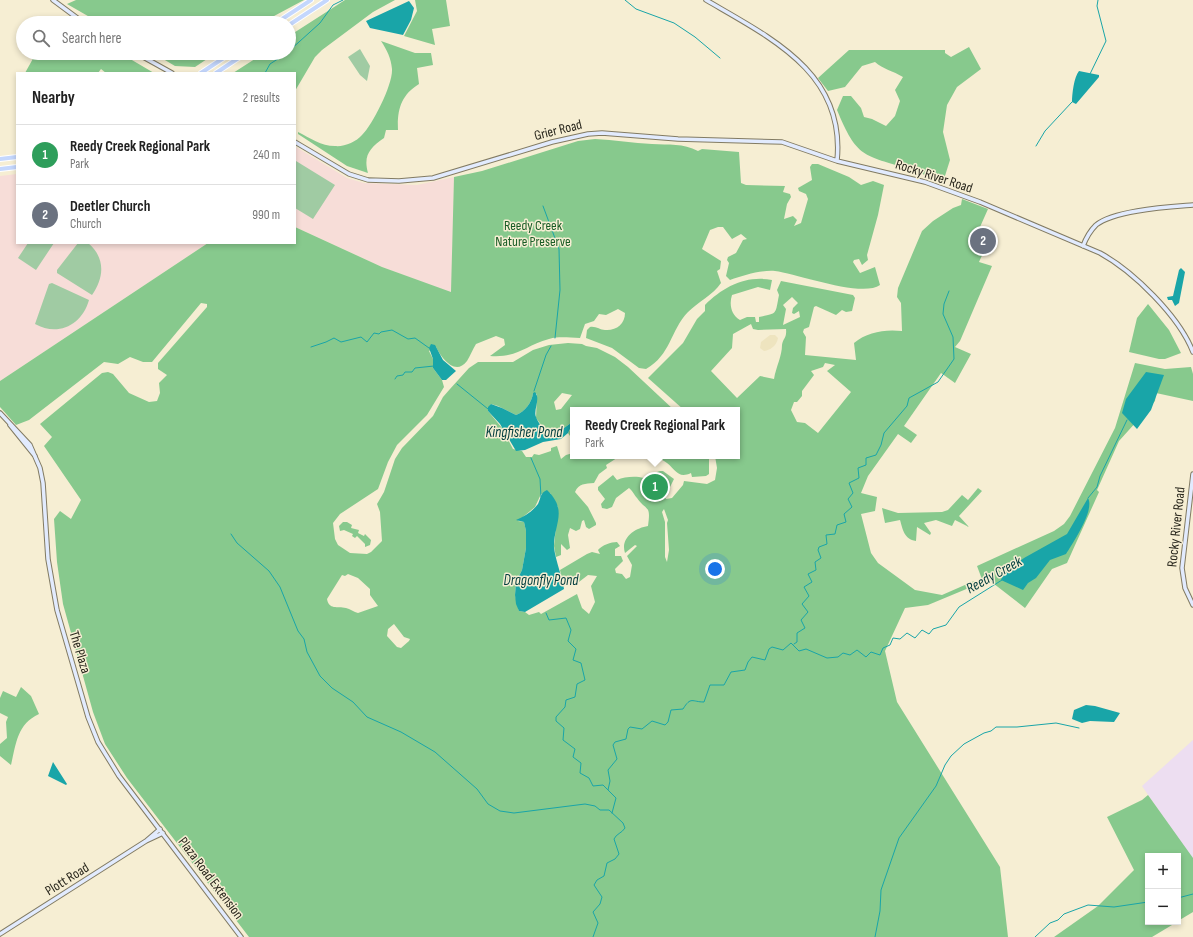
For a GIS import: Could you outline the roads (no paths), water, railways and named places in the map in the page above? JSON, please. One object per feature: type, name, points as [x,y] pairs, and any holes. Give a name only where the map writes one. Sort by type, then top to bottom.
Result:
[{"type":"main road","points":[[287,16],[312,0]]},
{"type":"main road","points":[[296,20],[327,0]]},
{"type":"main road","points":[[202,72],[220,60]]},
{"type":"main road","points":[[218,72],[236,60]]},
{"type":"main road","points":[[0,160],[16,157]]},
{"type":"main road","points":[[0,169],[16,167]]},
{"type":"street","points":[[52,0],[74,16]]},
{"type":"street","points":[[706,0],[777,43],[810,74],[822,90],[833,110],[838,132],[838,161]]},
{"type":"street","points":[[149,60],[170,72]]},
{"type":"street","name":"Grier Road","points":[[296,143],[349,174],[368,180],[433,178],[568,138],[597,133],[671,139],[782,142],[838,161]]},
{"type":"street","points":[[827,157],[835,154],[839,148]]},
{"type":"street","name":"Rocky River Road","points":[[838,161],[925,182],[980,202],[1111,259],[1130,273],[1177,323],[1193,352]]},
{"type":"street","points":[[1082,246],[1087,236],[1096,226],[1108,219],[1146,210],[1193,205]]},
{"type":"street","name":"The Plaza","points":[[0,413],[26,440],[36,457],[40,468],[43,483],[46,535],[55,604],[90,721],[98,742],[112,766],[163,833]]},
{"type":"street","name":"Rocky River Road","points":[[1193,474],[1182,568],[1185,588],[1193,605]]},
{"type":"street","name":"Plott Road","points":[[146,841],[160,829]]},
{"type":"street","name":"Plott Road","points":[[0,934],[146,841],[163,833]]},
{"type":"street","name":"Plaza Road Extension","points":[[163,833],[241,937]]},
{"type":"water","points":[[409,1],[414,8],[411,20],[403,35],[370,28],[366,21]]},
{"type":"water","points":[[1079,71],[1099,75],[1099,77],[1076,104],[1072,102],[1072,95]]},
{"type":"water","points":[[1181,268],[1185,272],[1179,303],[1175,306],[1172,300],[1168,300],[1167,297],[1173,296],[1179,270]]},
{"type":"water","points":[[431,344],[435,345],[443,360],[456,371],[446,380],[442,380],[433,368],[433,359],[429,348]]},
{"type":"water","points":[[1146,372],[1164,375],[1151,410],[1137,429],[1122,413],[1126,399]]},
{"type":"water","name":"Kingfisher Pond","points":[[535,392],[537,395],[535,411],[536,417],[548,434],[554,435],[570,424],[570,429],[561,439],[543,442],[525,450],[516,451],[500,424],[488,411],[488,407],[491,404],[516,415],[528,406],[533,393]]},
{"type":"water","name":"Dragonfly Pond","points":[[547,490],[554,498],[559,512],[554,548],[564,589],[525,612],[519,611],[516,604],[515,595],[516,582],[522,570],[526,548],[526,531],[524,522],[516,520],[534,509],[542,494]]},
{"type":"water","points":[[1088,498],[1089,503],[1086,518],[1078,535],[1066,554],[1050,560],[1036,578],[1028,583],[1023,590],[1001,580],[1004,573],[1024,558],[1067,534]]},
{"type":"water","points":[[1086,705],[1120,713],[1114,722],[1090,721],[1082,723],[1072,719],[1074,710]]},
{"type":"water","points":[[53,762],[67,784],[66,785],[48,776]]},
{"type":"waterway","points":[[296,45],[320,23],[333,5],[343,0]]},
{"type":"waterway","points":[[625,0],[636,9],[674,23],[695,37],[720,58]]},
{"type":"waterway","points":[[1090,74],[1106,41],[1097,6],[1098,0]]},
{"type":"waterway","points":[[266,72],[270,64],[276,60]]},
{"type":"waterway","points":[[1036,146],[1045,131],[1072,102]]},
{"type":"waterway","points":[[543,206],[559,249],[560,290],[555,338]]},
{"type":"waterway","points":[[794,644],[797,642],[797,633],[805,628],[801,620],[808,612],[802,604],[809,596],[804,587],[812,582],[808,574],[816,570],[815,562],[821,558],[818,550],[819,547],[827,544],[826,535],[835,534],[837,525],[846,522],[844,514],[852,507],[848,499],[853,493],[849,483],[859,478],[858,468],[866,465],[866,458],[876,455],[881,445],[884,433],[907,406],[909,398],[938,382],[954,359],[953,337],[943,314],[944,304],[949,291]]},
{"type":"waterway","points":[[311,347],[334,338],[341,342],[361,337],[367,342],[374,333],[379,334],[381,332],[392,330],[408,339],[415,338],[429,348]]},
{"type":"waterway","points":[[534,391],[546,355],[551,346]]},
{"type":"waterway","points":[[395,379],[397,376],[403,375],[405,372],[412,372],[415,368],[434,366]]},
{"type":"waterway","points":[[457,384],[488,409]]},
{"type":"waterway","name":"Reedy Creek","points":[[1088,498],[1097,487],[1100,476],[1127,420]]},
{"type":"waterway","points":[[531,458],[540,479],[541,497]]},
{"type":"waterway","points":[[231,534],[237,543],[269,571],[280,587],[298,631],[304,639],[307,652],[320,676],[332,688],[353,702],[367,717],[401,732],[435,752],[477,789],[488,804],[500,811],[514,813],[585,804],[595,806],[600,810],[609,810],[623,823],[625,828],[614,839],[619,854],[615,859],[607,863],[604,876],[597,880],[594,885],[602,897],[600,904],[593,912],[598,923],[593,937]]},
{"type":"waterway","name":"Reedy Creek","points":[[612,813],[616,798],[608,790],[610,781],[608,770],[617,759],[613,745],[615,742],[626,739],[628,729],[630,727],[642,729],[652,721],[665,725],[668,722],[671,710],[683,709],[690,701],[704,702],[710,685],[724,685],[731,672],[745,670],[752,657],[765,660],[769,649],[772,647],[783,650],[791,643],[799,651],[806,649],[827,658],[838,657],[843,653],[850,655],[857,650],[866,657],[871,652],[880,655],[883,648],[890,645],[893,638],[900,639],[907,633],[915,638],[922,630],[929,634],[933,629],[946,625],[959,607],[1002,580]]},
{"type":"waterway","points":[[546,613],[549,620],[566,618],[571,630],[568,641],[576,649],[573,660],[581,663],[585,680],[577,684],[575,697],[566,700],[565,707],[556,717],[556,721],[564,728],[563,740],[575,749],[573,757],[581,763],[580,773],[589,778],[593,786],[603,785],[608,790]]},
{"type":"waterway","points":[[875,937],[880,911],[881,890],[899,838],[936,786],[945,765],[951,756],[964,744],[996,727],[1017,727],[1056,723],[1079,728]]},
{"type":"waterway","points":[[1181,897],[1193,894]]},
{"type":"waterway","points":[[1035,937],[1050,923],[1058,920],[1064,914],[1088,905],[1114,907],[1145,902]]},
{"type":"place","name":"Deetler Church","points":[[983,241]]},
{"type":"place","name":"Reedy Creek Regional Park","points":[[655,487]]},
{"type":"park label","name":"Reedy Creek Nature Preserve","points":[[533,234]]}]
